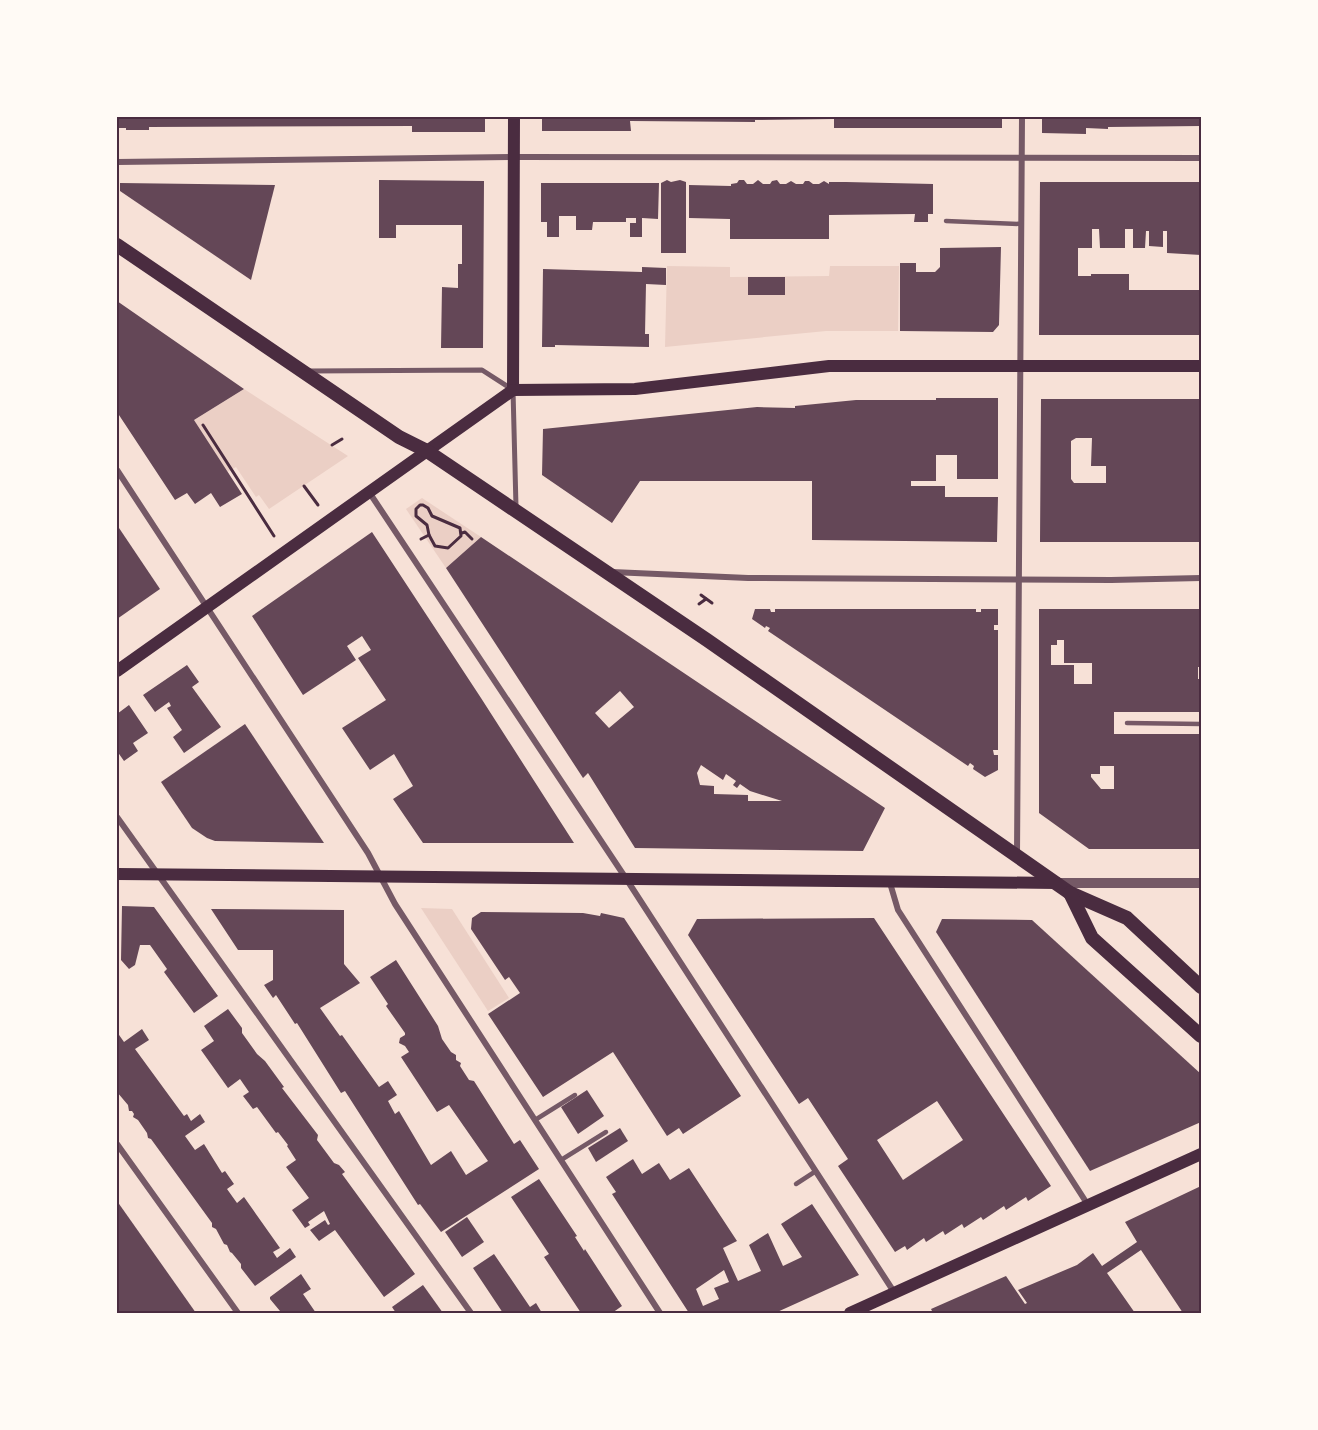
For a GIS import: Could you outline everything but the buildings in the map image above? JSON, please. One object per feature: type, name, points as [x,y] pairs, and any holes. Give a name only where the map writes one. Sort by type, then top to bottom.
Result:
[{"type":"main road","points":[[513,390],[514,117]]},
{"type":"main road","points":[[117,245],[399,437],[427,451],[606,572],[1070,892],[1127,918],[1201,987]]},
{"type":"main road","points":[[117,671],[513,390],[635,389],[829,366],[1201,366]]},
{"type":"main road","points":[[117,874],[1057,883]]},
{"type":"main road","points":[[1070,892],[1092,938],[1201,1036]]},
{"type":"main road","points":[[850,1313],[1201,1154]]},
{"type":"street","points":[[1017,855],[1022,117]]},
{"type":"street","points":[[117,162],[514,157],[1201,158]]},
{"type":"street","points":[[302,371],[482,370],[513,390],[516,511]]},
{"type":"street","points":[[117,470],[660,1313]]},
{"type":"street","points":[[369,492],[627,880],[895,1293]]},
{"type":"street","points":[[606,572],[748,578],[1111,580],[1201,578]]},
{"type":"street","points":[[117,817],[471,1313]]},
{"type":"street","points":[[890,883],[897,910],[1088,1206]]},
{"type":"street","points":[[1057,883],[1201,883]]},
{"type":"street","points":[[117,1144],[238,1313]]},
{"type":"lane","points":[[946,221],[1021,224]]},
{"type":"lane","points":[[1127,723],[1201,724]]},
{"type":"lane","points":[[535,1120],[575,1095]]},
{"type":"lane","points":[[561,1160],[606,1132]]},
{"type":"lane","points":[[796,1184],[816,1172]]},
{"type":"path","points":[[203,425],[274,536]]},
{"type":"path","points":[[332,445],[342,439]]},
{"type":"path","points":[[304,486],[318,505]]},
{"type":"path","points":[[420,505],[426,506],[432,516],[460,528],[462,533],[447,548],[435,546],[427,525],[416,516],[416,509],[420,505]]},
{"type":"path","points":[[462,533],[465,532],[472,539]]},
{"type":"path","points":[[421,539],[429,535]]},
{"type":"path","points":[[701,595],[712,603]]},
{"type":"path","points":[[699,604],[706,599]]},
{"type":"shaded area","points":[[667,266],[730,267],[730,277],[829,276],[830,266],[899,266],[898,331],[826,331],[665,347]]},
{"type":"shaded area","points":[[244,389],[348,456],[269,509],[259,495],[256,497],[236,467],[227,472],[194,420]]},
{"type":"shaded area","points":[[422,498],[481,537],[446,568],[406,509]]},
{"type":"shaded area","points":[[421,908],[452,909],[509,998],[488,1011]]}]
